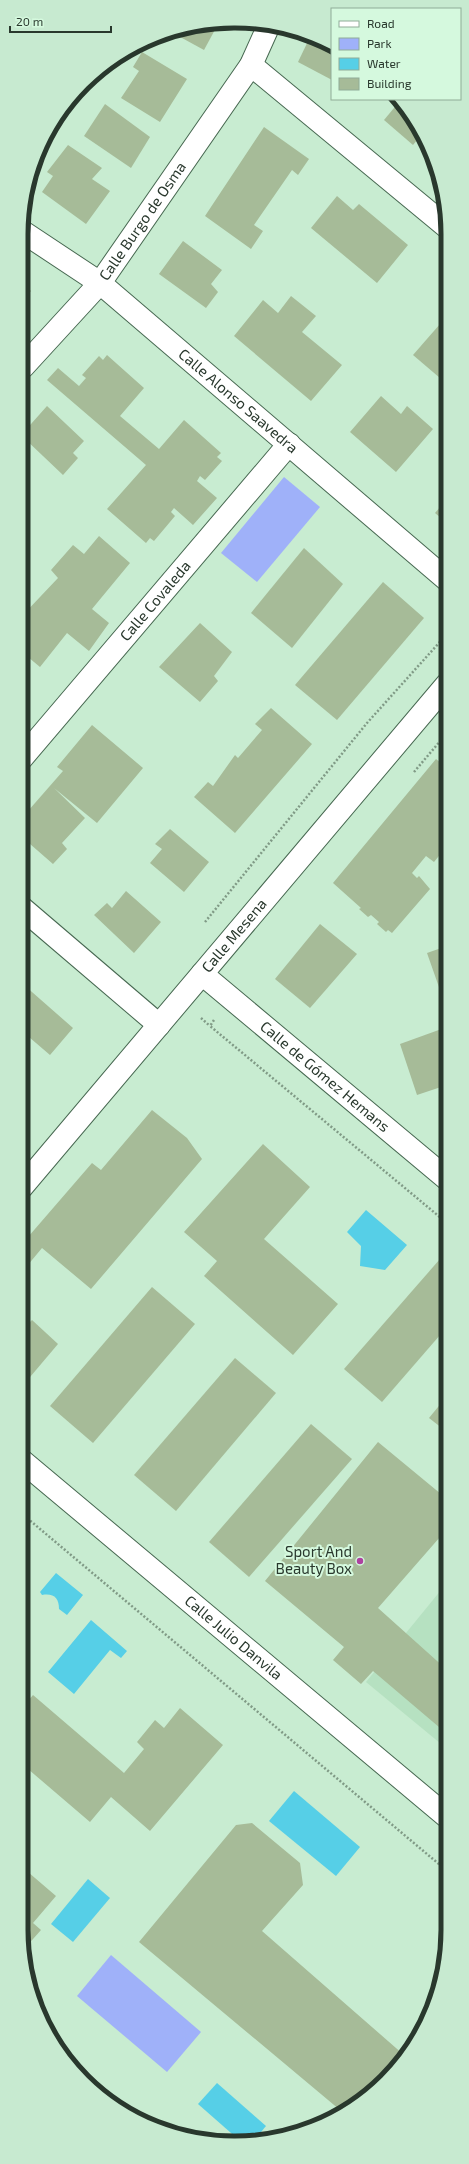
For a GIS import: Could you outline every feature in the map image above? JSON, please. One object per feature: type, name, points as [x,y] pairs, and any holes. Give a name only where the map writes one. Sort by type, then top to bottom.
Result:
[{"type":"street","name":"Calle Burgo de Osma","points":[[28,362],[100,283],[252,65],[267,31]]},
{"type":"street","points":[[252,65],[441,222]]},
{"type":"street","name":"Calle Alonso Saavedra","points":[[28,235],[100,283],[441,575]]},
{"type":"street","name":"Calle Covaleda","points":[[28,751],[289,444]]},
{"type":"street","name":"Calle Mesena","points":[[28,1180],[441,691]]},
{"type":"street","points":[[28,913],[159,1025]]},
{"type":"street","name":"Calle de Gómez Hemans","points":[[202,974],[441,1174]]},
{"type":"street","name":"Calle Julio Danvila","points":[[28,1465],[441,1812]]},
{"type":"path","points":[[203,925],[367,723],[441,641]]},
{"type":"path","points":[[414,772],[441,740]]},
{"type":"path","points":[[28,1519],[441,1866]]},
{"type":"shaded area","points":[[441,1590],[441,1744],[366,1682]]},
{"type":"green space","points":[[284,477],[320,507],[257,582],[221,553]]},
{"type":"green space","points":[[111,1955],[201,2032],[167,2072],[77,1996]]},
{"type":"water","points":[[366,1210],[407,1245],[385,1270],[360,1266],[361,1246],[347,1232]]},
{"type":"water","points":[[56,1573],[83,1595],[67,1615],[59,1609],[57,1599],[55,1597],[50,1595],[42,1595],[40,1592]]},
{"type":"water","points":[[91,1620],[127,1651],[121,1658],[110,1650],[74,1694],[48,1672]]},
{"type":"water","points":[[294,1791],[360,1847],[336,1876],[269,1821]]},
{"type":"water","points":[[88,1879],[110,1898],[73,1942],[51,1924]]},
{"type":"water","points":[[217,2083],[266,2126],[259,2134],[234,2136],[198,2104]]},
{"type":"building","points":[[215,29],[204,50],[178,36]]},
{"type":"building","points":[[308,42],[326,49],[331,52],[331,79],[298,62]]},
{"type":"building","points":[[142,52],[187,79],[160,122],[121,98],[139,71],[133,67]]},
{"type":"building","points":[[105,104],[150,137],[131,168],[84,136]]},
{"type":"building","points":[[396,106],[418,139],[413,145],[384,120]]},
{"type":"building","points":[[264,127],[309,159],[298,175],[292,170],[254,225],[263,231],[251,249],[205,216]]},
{"type":"building","points":[[68,145],[102,168],[92,179],[110,191],[86,224],[42,192],[53,176],[47,172]]},
{"type":"building","points":[[337,196],[353,210],[359,204],[408,245],[377,283],[311,228]]},
{"type":"building","points":[[183,241],[222,270],[211,284],[218,292],[206,308],[159,274]]},
{"type":"building","points":[[291,296],[316,316],[302,332],[342,365],[311,401],[234,336],[263,300],[278,313]]},
{"type":"building","points":[[441,323],[441,379],[413,355]]},
{"type":"building","points":[[107,355],[144,388],[120,416],[159,449],[184,420],[221,453],[217,457],[222,461],[205,480],[200,476],[197,481],[217,498],[193,525],[174,508],[171,512],[175,516],[154,541],[150,538],[146,543],[107,509],[146,465],[47,380],[58,368],[79,386],[86,378],[82,375],[99,356],[103,360]]},
{"type":"building","points":[[381,396],[401,414],[407,406],[433,429],[396,472],[350,432]]},
{"type":"building","points":[[47,406],[84,441],[73,453],[78,458],[63,475],[28,442],[28,427]]},
{"type":"building","points":[[441,506],[441,518],[435,513]]},
{"type":"building","points":[[99,536],[130,563],[92,609],[109,623],[89,651],[67,633],[40,667],[28,657],[28,610],[58,578],[51,570],[73,545],[84,554]]},
{"type":"building","points":[[304,548],[343,584],[292,648],[251,613]]},
{"type":"building","points":[[383,582],[424,618],[337,720],[295,685]]},
{"type":"building","points":[[200,623],[232,652],[214,676],[218,681],[200,702],[159,667]]},
{"type":"building","points":[[271,708],[312,744],[235,833],[194,797],[208,782],[213,786],[235,755],[238,758],[262,730],[255,724]]},
{"type":"building","points":[[92,725],[143,768],[97,823],[54,788],[85,818],[62,843],[67,849],[53,864],[28,842],[28,811],[63,771],[57,767]]},
{"type":"building","points":[[436,759],[441,763],[441,853],[434,862],[426,856],[412,873],[417,878],[419,876],[430,889],[392,933],[388,930],[386,932],[377,924],[379,922],[371,915],[368,917],[359,909],[361,908],[333,883]]},
{"type":"building","points":[[170,829],[209,862],[184,892],[150,863],[162,849],[155,844]]},
{"type":"building","points":[[126,891],[161,922],[134,953],[94,915],[107,903],[112,908]]},
{"type":"building","points":[[320,924],[357,954],[310,1008],[275,979]]},
{"type":"building","points":[[441,948],[441,993],[427,953]]},
{"type":"building","points":[[28,989],[73,1028],[50,1055],[28,1036]]},
{"type":"building","points":[[441,1029],[441,1087],[417,1095],[400,1044]]},
{"type":"building","points":[[152,1110],[187,1138],[202,1159],[91,1289],[42,1248],[28,1265],[28,1237],[92,1163],[101,1170]]},
{"type":"building","points":[[263,1144],[310,1187],[264,1239],[338,1304],[293,1355],[204,1276],[217,1261],[184,1232]]},
{"type":"building","points":[[441,1258],[441,1334],[382,1402],[344,1369]]},
{"type":"building","points":[[152,1287],[195,1324],[93,1443],[50,1406]]},
{"type":"building","points":[[32,1320],[58,1344],[28,1379],[28,1324]]},
{"type":"building","points":[[235,1358],[276,1393],[176,1511],[134,1475]]},
{"type":"building","points":[[441,1403],[441,1427],[429,1418]]},
{"type":"building","points":[[311,1424],[352,1459],[249,1577],[209,1542]]},
{"type":"building","points":[[378,1442],[441,1494],[441,1536],[378,1608],[441,1665],[441,1729],[373,1671],[361,1684],[333,1660],[344,1647],[265,1581]]},
{"type":"building","points":[[33,1695],[124,1773],[144,1749],[137,1742],[155,1720],[164,1728],[180,1708],[223,1745],[150,1831],[111,1797],[90,1822],[28,1769],[28,1701]]},
{"type":"building","points":[[252,1823],[300,1863],[303,1885],[262,1931],[400,2052],[381,2076],[371,2085],[338,2108],[139,1942],[236,1825]]},
{"type":"building","points":[[28,1872],[56,1896],[33,1923],[41,1930],[28,1944]]},
{"type":"place","name":"Sport And Beauty Box","points":[[360,1561]]}]
